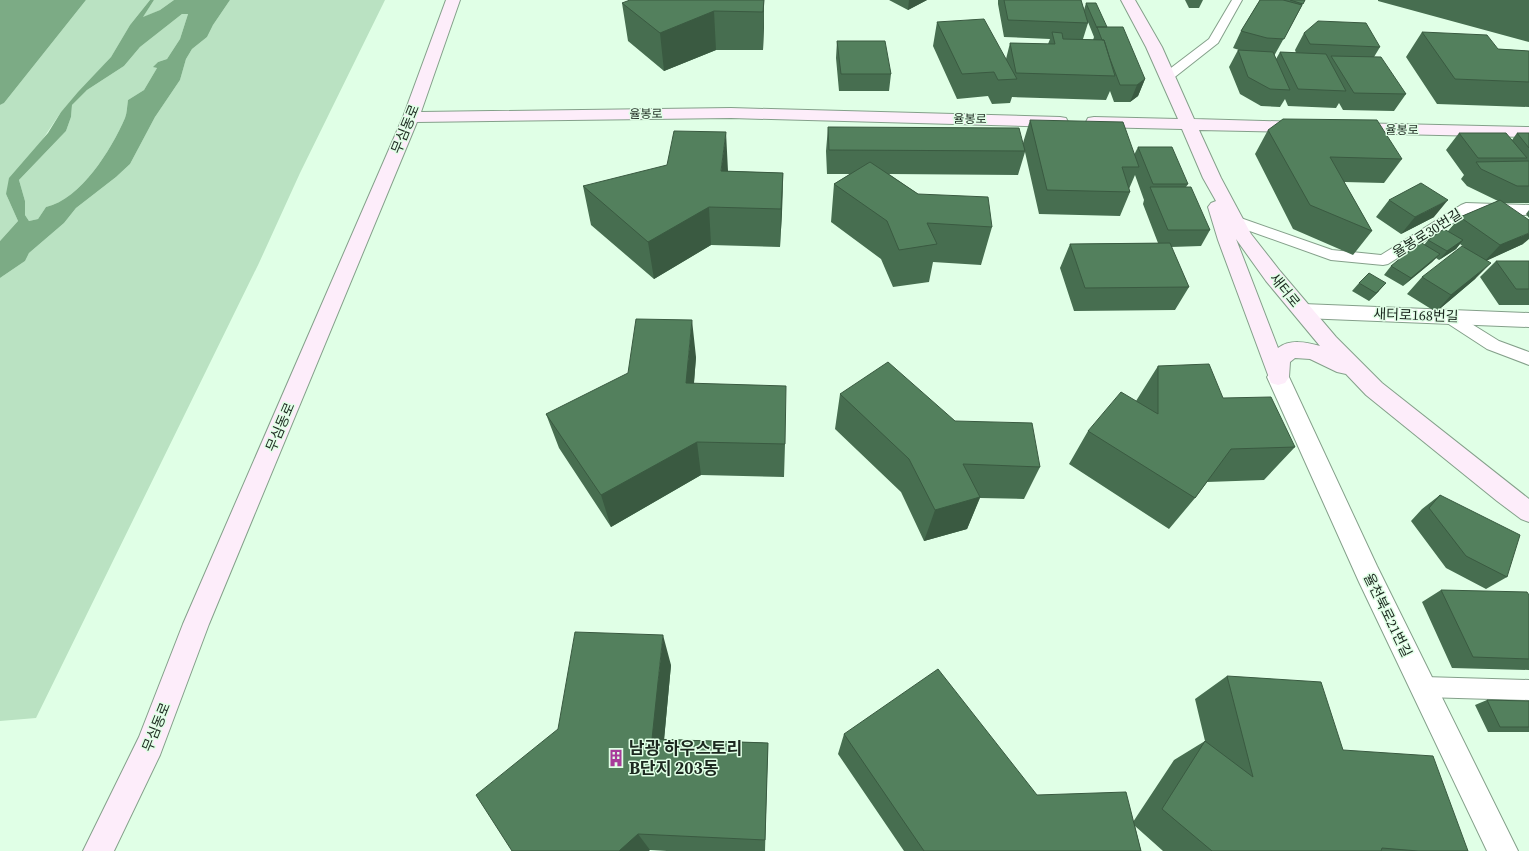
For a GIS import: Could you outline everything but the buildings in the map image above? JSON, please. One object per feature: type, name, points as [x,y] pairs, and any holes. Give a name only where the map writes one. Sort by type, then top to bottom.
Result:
[{"type":"street","name":"무심동로","points":[[98,851],[150,745],[196,624],[411,117],[453,0]]},
{"type":"street","name":"새터로","points":[[1128,0],[1154,47],[1212,178],[1244,237],[1302,311],[1374,389],[1529,512]]},
{"type":"street","name":"율봉로","points":[[411,117],[731,114],[1529,132]]},
{"type":"street","points":[[1201,154],[1227,240],[1278,377]]},
{"type":"street","name":"새터로168번길","points":[[1302,311],[1529,320]]},
{"type":"street","points":[[1278,377],[1280,359],[1286,353],[1299,350],[1312,351],[1359,374]]},
{"type":"street","name":"율천북로21번길","points":[[1278,377],[1368,574],[1503,851]]},
{"type":"lane","points":[[1167,76],[1214,41],[1237,0]]},
{"type":"lane","name":"율봉로30번길","points":[[1235,221],[1331,255],[1383,260],[1466,208],[1529,210]]},
{"type":"lane","points":[[1449,317],[1493,345],[1529,359]]},
{"type":"lane","points":[[1424,687],[1529,690]]},
{"type":"shaded area","points":[[0,0],[86,0],[4,103],[0,105]]},
{"type":"shaded area","points":[[86,0],[150,0],[130,25],[111,57],[61,112],[6,194],[18,221],[0,241],[0,105],[4,103]]},
{"type":"shaded area","points":[[150,0],[154,0],[143,17],[160,10],[174,0],[230,0],[213,25],[207,37],[192,49],[186,59],[180,80],[155,117],[130,164],[116,177],[76,208],[64,223],[29,253],[25,261],[0,278],[0,241],[18,221],[6,194],[9,178],[48,133],[61,112],[111,57],[130,25]],"holes":[[[182,14],[188,14],[180,39],[167,59],[158,62],[153,67],[157,68],[144,90],[128,100],[126,116],[119,131],[93,172],[83,184],[71,194],[59,202],[46,207],[38,219],[29,221],[25,215],[25,201],[19,180],[66,131],[71,117],[72,105],[87,90],[124,66],[140,47]]]},
{"type":"shaded area","points":[[154,0],[174,0],[160,10],[142,18]]},
{"type":"shaded area","points":[[230,0],[385,0],[300,173],[259,263],[36,718],[0,721],[0,278],[25,261],[29,253],[64,223],[76,208],[116,177],[130,164],[155,117],[180,80],[186,59],[192,49],[207,37],[213,25]]},
{"type":"shaded area","points":[[182,14],[188,14],[180,39],[167,59],[158,62],[154,67],[157,68],[144,90],[128,100],[126,116],[119,131],[93,172],[83,184],[71,194],[59,202],[46,207],[38,219],[29,221],[25,215],[25,201],[19,180],[66,131],[71,117],[72,105],[87,90],[124,66],[140,47]]},
{"type":"place","name":"남광 하우스토리 B단지 203동","points":[[616,758]]}]
